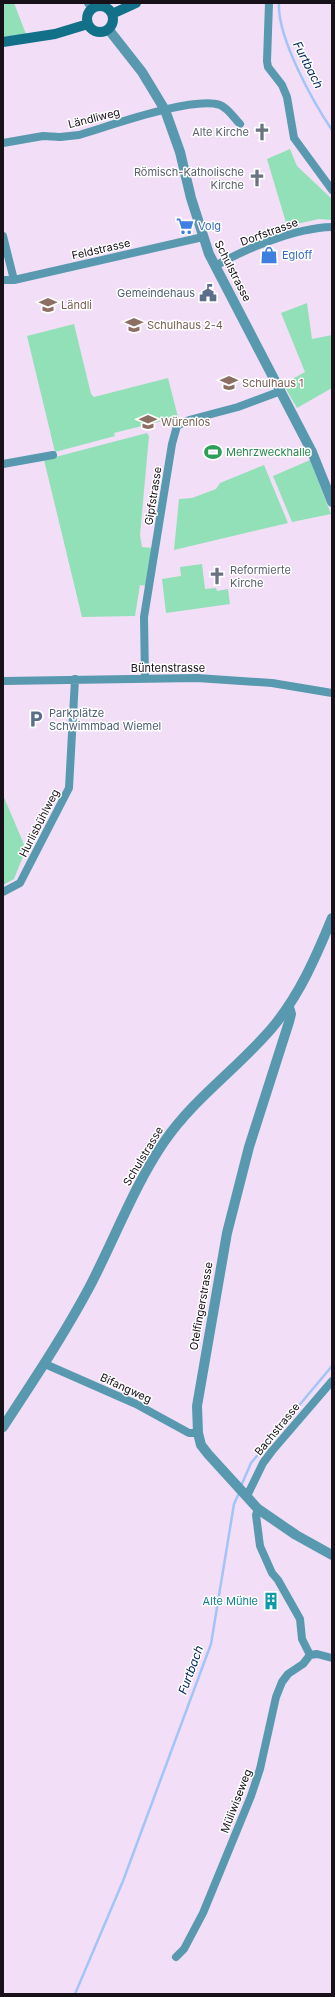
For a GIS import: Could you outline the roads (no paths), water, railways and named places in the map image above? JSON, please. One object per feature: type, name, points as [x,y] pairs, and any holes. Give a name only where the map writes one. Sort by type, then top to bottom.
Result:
[{"type":"main road","points":[[112,14],[136,3]]},
{"type":"main road","points":[[90,6],[106,7],[112,14],[113,22],[109,30],[97,32],[88,24],[87,18],[90,6]]},
{"type":"main road","points":[[3,42],[55,34],[88,24]]},
{"type":"street","points":[[269,3],[268,67],[282,85],[287,97],[294,138],[332,190]]},
{"type":"street","name":"Schulstrasse","points":[[109,30],[142,72],[165,110],[180,152],[203,237],[215,266],[226,284],[312,452],[332,502]]},
{"type":"street","name":"Ländliweg","points":[[3,143],[43,136],[72,136],[193,103],[220,105],[227,109],[240,124]]},
{"type":"street","name":"Dorfstrasse","points":[[215,266],[287,235],[313,228],[332,227]]},
{"type":"street","points":[[3,236],[14,280]]},
{"type":"street","name":"Feldstrasse","points":[[3,280],[14,280],[203,237]]},
{"type":"street","name":"Gipfstrasse","points":[[145,678],[144,617],[171,449],[177,426],[189,420],[238,407],[280,391]]},
{"type":"street","points":[[3,464],[53,454]]},
{"type":"street","name":"Büntenstrasse","points":[[3,681],[197,678],[250,681],[332,693]]},
{"type":"street","name":"Hurlisbühlweg","points":[[3,892],[20,883],[69,788],[75,679]]},
{"type":"street","name":"Schulstrasse","points":[[3,1427],[44,1364],[89,1287],[135,1193],[164,1142],[182,1119],[263,1038],[289,1007],[308,972],[332,918]]},
{"type":"street","name":"Otelfingerstrasse","points":[[289,1007],[291,1014],[289,1022],[249,1147],[227,1233],[199,1388],[197,1406],[198,1434],[201,1445],[208,1454],[258,1509],[296,1535],[332,1555]]},
{"type":"street","name":"Bifangweg","points":[[44,1364],[130,1401],[189,1433],[198,1434]]},
{"type":"street","name":"Bachstrasse","points":[[246,1495],[263,1463],[272,1451],[332,1381]]},
{"type":"street","points":[[258,1509],[256,1515],[257,1531],[263,1552],[272,1574],[278,1580],[300,1619],[302,1639],[310,1655],[317,1654],[332,1658]]},
{"type":"street","name":"Müliwiseweg","points":[[176,1957],[184,1949],[203,1913],[251,1796],[260,1769],[276,1697],[282,1682],[288,1674],[303,1664],[310,1655]]},
{"type":"waterway","name":"Furtbach","points":[[279,3],[280,17],[290,51],[315,103],[332,130]]},
{"type":"waterway","name":"Furtbach","points":[[241,1486],[251,1463],[332,1366]]},
{"type":"waterway","name":"Furtbach","points":[[75,1994],[123,1881],[211,1644],[234,1504],[239,1493]]},
{"type":"place","name":"Alte Kirche","points":[[262,132]]},
{"type":"place","name":"Römisch-Katholische Kirche","points":[[257,178]]},
{"type":"place","name":"Volg","points":[[185,226]]},
{"type":"place","name":"Egloff","points":[[269,255]]},
{"type":"place","name":"Gemeindehaus","points":[[208,293]]},
{"type":"place","name":"Ländli","points":[[48,305]]},
{"type":"place","name":"Schulhaus 2-4","points":[[134,325]]},
{"type":"place","name":"Schulhaus 1","points":[[229,383]]},
{"type":"place","name":"Würenlos","points":[[148,422]]},
{"type":"place","name":"Mehrzweckhalle","points":[[213,452]]},
{"type":"place","name":"Reformierte Kirche","points":[[217,576]]},
{"type":"place","name":"Parkplätze Schwimmbad Wiemel","points":[[36,719]]},
{"type":"place","name":"Alte Mühle","points":[[271,1601]]}]
